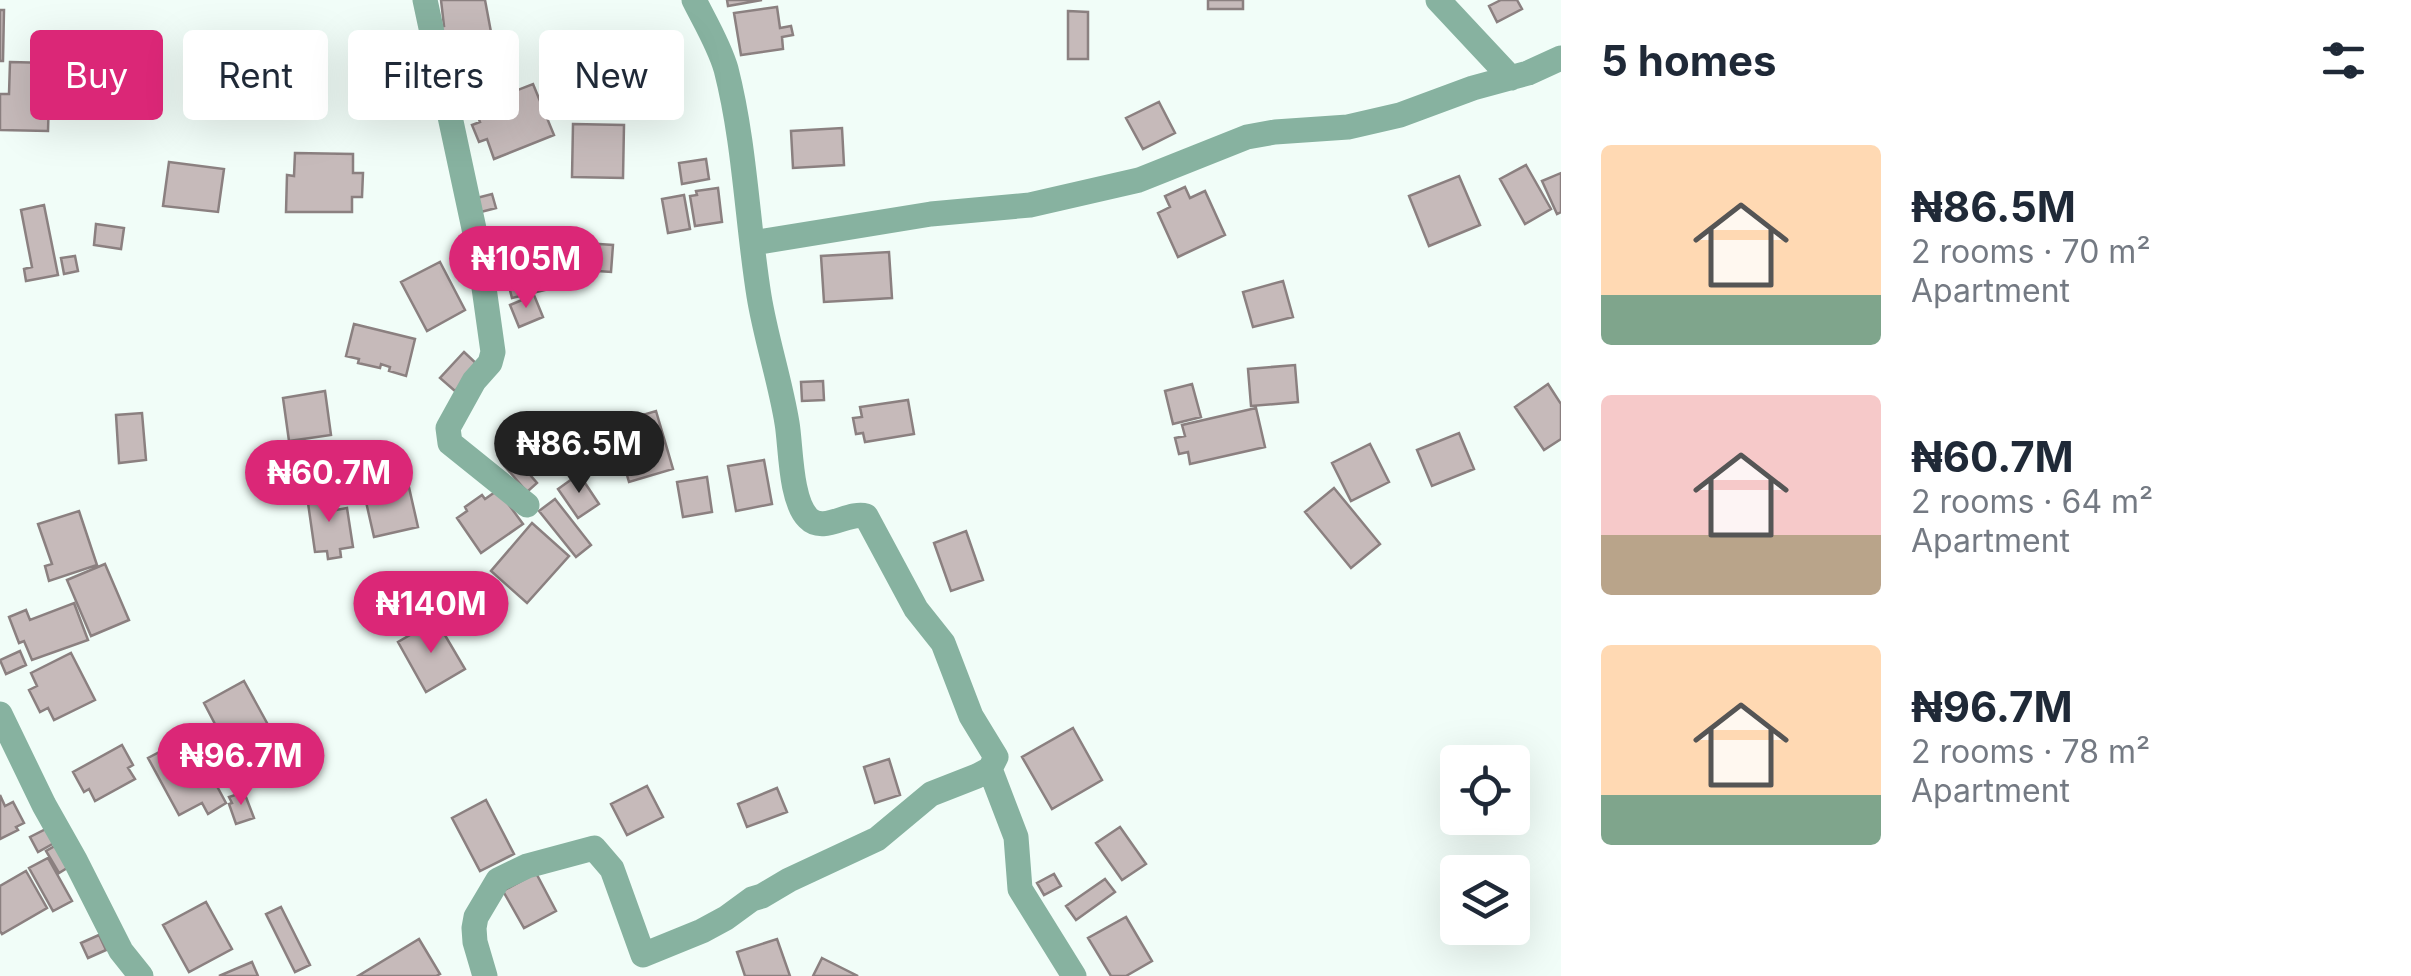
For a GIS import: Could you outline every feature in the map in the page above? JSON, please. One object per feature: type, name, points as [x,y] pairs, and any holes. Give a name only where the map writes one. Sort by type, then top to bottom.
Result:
[{"type":"street","points":[[426,0],[479,252],[493,352],[448,434],[450,442],[527,505]]},
{"type":"street","points":[[485,976],[475,942],[476,917],[498,880],[527,866],[594,848],[612,869],[643,955],[702,931],[752,899],[876,839],[931,794],[990,769],[996,758],[971,716],[943,643],[916,609],[866,516],[858,514],[815,523],[806,518],[790,466],[788,426],[760,298],[725,67],[694,0]]},
{"type":"street","points":[[1438,0],[1511,78]]},
{"type":"street","points":[[753,243],[930,214],[1030,205],[1139,180],[1247,137],[1348,127],[1400,114],[1561,58]]},
{"type":"street","points":[[0,714],[115,941],[141,976]]},
{"type":"street","points":[[990,769],[1016,837],[1020,889],[1074,976]]},
{"type":"building","points":[[441,0],[485,0],[491,30],[432,30],[444,26]]},
{"type":"building","points":[[727,0],[762,0],[728,6]]},
{"type":"building","points":[[1208,0],[1243,0],[1243,9],[1208,9]]},
{"type":"building","points":[[1501,0],[1517,0],[1522,9],[1497,22],[1489,6]]},
{"type":"building","points":[[777,7],[780,28],[791,26],[793,35],[782,37],[783,49],[741,55],[734,13]]},
{"type":"building","points":[[0,10],[4,10],[3,61],[0,61]]},
{"type":"building","points":[[1068,11],[1088,12],[1088,59],[1068,59]]},
{"type":"building","points":[[10,62],[30,62],[30,120],[48,120],[48,131],[0,130],[0,94],[9,94]]},
{"type":"building","points":[[533,84],[539,99],[539,120],[548,120],[554,135],[494,159],[487,139],[479,142],[472,125],[479,120],[519,120],[519,89]]},
{"type":"building","points":[[1159,102],[1175,133],[1143,149],[1126,118]]},
{"type":"building","points":[[573,124],[624,125],[623,178],[572,177]]},
{"type":"building","points":[[842,128],[844,165],[793,168],[791,131]]},
{"type":"building","points":[[295,153],[353,154],[353,173],[363,173],[362,197],[352,197],[352,212],[286,212],[287,175],[294,176]]},
{"type":"building","points":[[706,159],[709,179],[682,184],[679,163]]},
{"type":"building","points":[[169,162],[224,169],[218,212],[163,206]]},
{"type":"building","points":[[1526,165],[1551,209],[1525,224],[1500,179]]},
{"type":"building","points":[[1561,173],[1561,212],[1557,214],[1542,181]]},
{"type":"building","points":[[1459,176],[1480,225],[1429,246],[1409,196]]},
{"type":"building","points":[[1185,187],[1190,198],[1205,191],[1225,235],[1178,257],[1158,213],[1170,207],[1165,196]]},
{"type":"building","points":[[718,188],[722,222],[695,226],[690,196],[697,195],[696,191]]},
{"type":"building","points":[[492,194],[496,208],[477,213],[473,199]]},
{"type":"building","points":[[684,195],[690,229],[668,233],[662,199]]},
{"type":"building","points":[[44,205],[58,275],[26,281],[24,269],[32,267],[21,210]]},
{"type":"building","points":[[96,224],[124,228],[121,249],[94,245]]},
{"type":"building","points":[[534,235],[537,246],[550,243],[561,286],[512,298],[501,256],[513,253],[510,241]]},
{"type":"building","points":[[599,244],[613,245],[611,272],[598,271]]},
{"type":"building","points":[[889,252],[892,298],[824,302],[821,256]]},
{"type":"building","points":[[75,256],[78,271],[64,274],[61,258]]},
{"type":"building","points":[[440,262],[465,310],[427,331],[401,282]]},
{"type":"building","points":[[1283,281],[1293,317],[1253,327],[1243,292]]},
{"type":"building","points":[[534,295],[543,317],[519,327],[510,305]]},
{"type":"building","points":[[354,324],[415,339],[406,376],[381,364],[380,368],[358,363],[359,359],[346,356]]},
{"type":"building","points":[[464,352],[479,366],[455,391],[440,378]]},
{"type":"building","points":[[1295,365],[1298,402],[1251,406],[1248,369]]},
{"type":"building","points":[[823,381],[824,400],[802,401],[801,382]]},
{"type":"building","points":[[1192,384],[1201,417],[1173,424],[1165,391]]},
{"type":"building","points":[[1548,384],[1561,404],[1561,439],[1544,450],[1515,407]]},
{"type":"building","points":[[325,391],[331,435],[289,441],[283,398]]},
{"type":"building","points":[[908,400],[914,434],[865,442],[863,433],[856,434],[853,418],[862,417],[860,407]]},
{"type":"building","points":[[1256,408],[1265,447],[1190,464],[1188,452],[1179,454],[1175,438],[1185,436],[1182,425]]},
{"type":"building","points":[[656,411],[673,469],[629,482],[612,424]]},
{"type":"building","points":[[142,413],[146,460],[119,463],[116,415]]},
{"type":"building","points":[[1459,433],[1474,469],[1432,486],[1417,450]]},
{"type":"building","points":[[1370,444],[1389,482],[1351,501],[1332,463]]},
{"type":"building","points":[[512,454],[537,483],[527,492],[502,463]]},
{"type":"building","points":[[764,460],[772,504],[736,511],[728,466]]},
{"type":"building","points":[[579,474],[599,504],[578,518],[558,489]]},
{"type":"building","points":[[707,477],[712,512],[683,517],[677,482]]},
{"type":"building","points":[[408,483],[418,527],[374,537],[364,493]]},
{"type":"building","points":[[1334,488],[1380,544],[1351,568],[1305,512]]},
{"type":"building","points":[[498,490],[523,524],[481,553],[457,518],[482,495],[485,499]]},
{"type":"building","points":[[333,492],[336,510],[347,508],[353,547],[340,549],[341,557],[328,559],[327,551],[315,552],[307,496]]},
{"type":"building","points":[[555,499],[591,545],[576,557],[539,511]]},
{"type":"building","points":[[79,511],[97,565],[49,581],[45,566],[52,564],[38,524]]},
{"type":"building","points":[[532,523],[569,556],[527,603],[491,571]]},
{"type":"building","points":[[966,531],[983,580],[951,591],[934,543]]},
{"type":"building","points":[[105,564],[129,620],[91,636],[67,580]]},
{"type":"building","points":[[74,603],[88,640],[32,660],[24,641],[19,643],[9,617],[26,610],[30,620]]},
{"type":"building","points":[[436,620],[465,669],[426,692],[398,642]]},
{"type":"building","points":[[20,651],[26,665],[6,674],[0,660]]},
{"type":"building","points":[[71,653],[95,700],[54,720],[48,708],[40,712],[29,690],[37,686],[31,673]]},
{"type":"building","points":[[244,681],[267,723],[226,745],[204,703]]},
{"type":"building","points":[[1073,728],[1102,780],[1052,809],[1022,757]]},
{"type":"building","points":[[190,736],[226,803],[208,814],[202,803],[179,815],[148,758]]},
{"type":"building","points":[[122,745],[133,765],[128,768],[135,779],[95,801],[89,789],[84,792],[73,772]]},
{"type":"building","points":[[889,759],[900,795],[875,803],[864,767]]},
{"type":"building","points":[[647,786],[663,817],[627,835],[611,804]]},
{"type":"building","points":[[777,788],[787,812],[747,827],[738,804]]},
{"type":"building","points":[[244,792],[254,818],[236,824],[229,797]]},
{"type":"building","points":[[0,795],[5,806],[13,802],[24,823],[0,839]]},
{"type":"building","points":[[486,800],[514,854],[480,871],[452,818]]},
{"type":"building","points":[[1120,827],[1146,864],[1122,880],[1096,843]]},
{"type":"building","points":[[48,828],[56,842],[38,852],[30,837]]},
{"type":"building","points":[[62,842],[75,863],[59,873],[46,851]]},
{"type":"building","points":[[48,858],[72,901],[53,911],[29,868]]},
{"type":"building","points":[[26,871],[47,908],[2,934],[0,886]]},
{"type":"building","points":[[536,873],[556,911],[524,928],[503,891]]},
{"type":"building","points":[[1054,874],[1061,886],[1044,895],[1037,883]]},
{"type":"building","points":[[1105,879],[1115,892],[1076,920],[1066,906]]},
{"type":"building","points":[[206,902],[232,949],[189,972],[163,925]]},
{"type":"building","points":[[281,907],[310,965],[295,972],[266,914]]},
{"type":"building","points":[[1126,917],[1152,961],[1126,976],[1111,976],[1088,938]]},
{"type":"building","points":[[99,935],[106,950],[88,958],[81,943]]},
{"type":"building","points":[[419,939],[440,974],[358,976]]},
{"type":"building","points":[[777,939],[790,976],[745,976],[737,952]]},
{"type":"building","points":[[822,958],[858,976],[813,976]]},
{"type":"building","points":[[252,962],[258,976],[219,976]]}]
